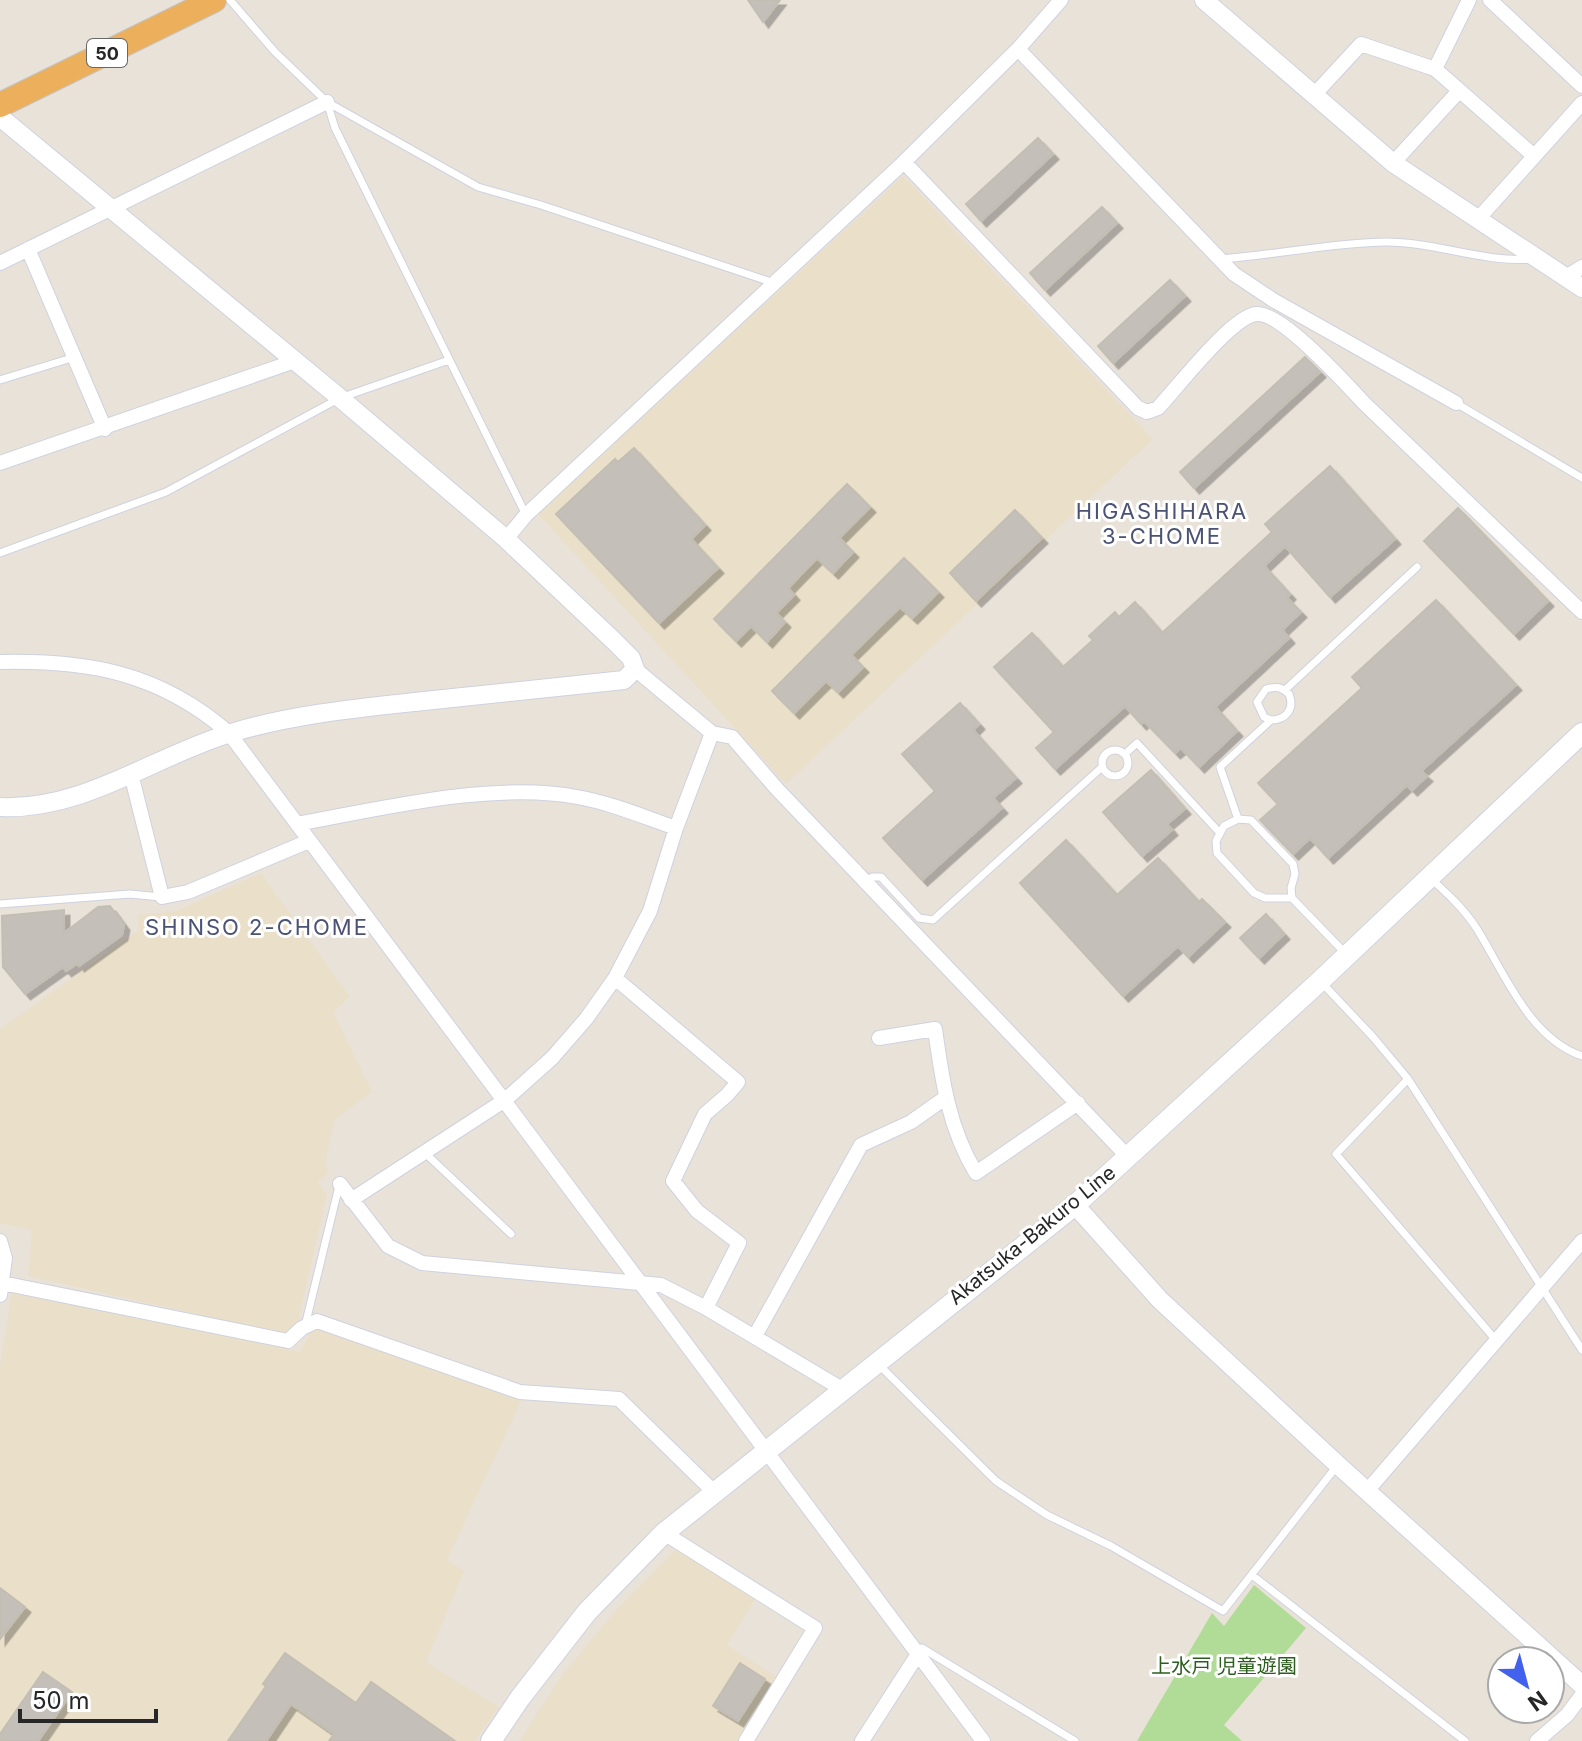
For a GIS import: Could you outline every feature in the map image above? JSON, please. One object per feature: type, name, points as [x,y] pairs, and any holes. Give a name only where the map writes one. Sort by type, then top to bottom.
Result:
[{"type":"highway","name":"50","points":[[0,105],[214,0]]},
{"type":"main road","name":"Akatsuka-Bakuro Line","points":[[491,1741],[520,1698],[587,1612],[664,1533],[1075,1205],[1320,981],[1582,733]]},
{"type":"street","points":[[506,539],[526,515],[904,162],[1018,49],[1061,0]]},
{"type":"street","points":[[1204,0],[1393,163],[1538,259],[1574,272],[1582,288]]},
{"type":"street","points":[[1435,69],[1469,0]]},
{"type":"street","points":[[1490,0],[1582,86]]},
{"type":"street","points":[[1313,96],[1361,44],[1435,69],[1533,155]]},
{"type":"street","points":[[1018,49],[1234,274],[1273,300],[1456,403]]},
{"type":"street","points":[[1393,163],[1459,91]]},
{"type":"street","points":[[0,263],[327,102]]},
{"type":"street","points":[[1478,219],[1582,103]]},
{"type":"street","points":[[0,117],[506,539],[631,658],[635,669],[712,733],[732,737],[777,789],[1128,1157]]},
{"type":"street","points":[[904,162],[1138,408],[1147,412],[1158,408],[1234,324],[1256,314],[1267,315],[1289,329],[1337,373],[1365,404],[1582,612]]},
{"type":"street","points":[[28,249],[105,429]]},
{"type":"street","points":[[0,463],[295,361]]},
{"type":"street","points":[[0,662],[48,660],[107,668],[191,704],[229,733],[983,1741]]},
{"type":"street","points":[[0,807],[49,804],[229,733],[339,710],[624,680],[635,669]]},
{"type":"street","points":[[351,1200],[505,1100],[552,1058],[586,1019],[615,978],[650,911],[676,828],[712,733]]},
{"type":"street","points":[[131,774],[162,897],[188,892],[309,841]]},
{"type":"street","points":[[297,824],[478,794],[516,793],[576,797],[676,828]]},
{"type":"street","points":[[615,978],[738,1082],[705,1114],[673,1181],[697,1211],[739,1243],[706,1308]]},
{"type":"street","points":[[879,1038],[935,1029],[945,1098],[962,1149],[976,1173],[1078,1103]]},
{"type":"street","points":[[755,1336],[861,1145],[911,1122],[945,1098]]},
{"type":"street","points":[[340,1184],[388,1246],[422,1263],[661,1285],[755,1336],[842,1389]]},
{"type":"street","points":[[1075,1205],[1160,1300],[1582,1685]]},
{"type":"street","points":[[0,1241],[5,1258],[1,1289],[288,1341],[317,1321],[520,1392],[619,1399],[713,1491]]},
{"type":"street","points":[[1367,1491],[1582,1241]]},
{"type":"street","points":[[664,1533],[815,1628],[746,1741]]},
{"type":"street","points":[[862,1741],[918,1654]]},
{"type":"street","points":[[1537,1741],[1567,1715],[1582,1695]]},
{"type":"lane","points":[[230,0],[275,52],[327,102],[478,187],[774,283]]},
{"type":"lane","points":[[327,102],[335,128],[526,515]]},
{"type":"lane","points":[[1218,259],[1387,242],[1433,245],[1516,261],[1538,259]]},
{"type":"lane","points":[[0,380],[75,357]]},
{"type":"lane","points":[[0,553],[166,492],[340,398],[449,360]]},
{"type":"lane","points":[[1456,403],[1582,478]]},
{"type":"lane","points":[[1285,690],[1417,567]]},
{"type":"lane","points":[[1274,686],[1285,690],[1291,701],[1291,709],[1279,720],[1271,720],[1264,717],[1257,702],[1260,695],[1274,686]]},
{"type":"lane","points":[[1238,819],[1220,767],[1271,720]]},
{"type":"lane","points":[[1125,754],[1137,743],[1219,832]]},
{"type":"lane","points":[[1114,750],[1125,754],[1128,765],[1121,775],[1110,775],[1102,767],[1102,761],[1109,752],[1114,750]]},
{"type":"lane","points":[[865,882],[876,876],[881,877],[919,918],[933,920],[1102,767]]},
{"type":"lane","points":[[1292,898],[1265,898],[1254,893],[1217,853],[1215,845],[1219,832],[1232,820],[1251,820],[1293,864],[1292,898],[1347,955]]},
{"type":"lane","points":[[1429,878],[1454,899],[1476,927],[1512,992],[1559,1045],[1582,1056]]},
{"type":"lane","points":[[0,904],[130,894],[162,897]]},
{"type":"lane","points":[[1320,981],[1408,1079],[1582,1350]]},
{"type":"lane","points":[[1408,1079],[1336,1154],[1495,1339]]},
{"type":"lane","points":[[425,1153],[511,1234]]},
{"type":"lane","points":[[305,1327],[340,1184]]},
{"type":"lane","points":[[876,1361],[996,1481],[1047,1515],[1111,1546],[1223,1611],[1338,1465]]},
{"type":"lane","points":[[1252,1575],[1465,1741]]},
{"type":"lane","points":[[918,1654],[922,1648],[1075,1741]]},
{"type":"shaded area","points":[[903,176],[1153,439],[786,784],[538,514]]},
{"type":"shaded area","points":[[261,873],[350,997],[333,1012],[372,1092],[334,1120],[325,1166],[330,1172],[318,1182],[327,1194],[297,1325],[285,1334],[28,1276],[32,1230],[0,1223],[0,1029],[139,930],[137,915],[176,911]]},
{"type":"shaded area","points":[[12,1291],[300,1352],[311,1332],[322,1327],[522,1399],[447,1560],[464,1571],[426,1662],[499,1707],[475,1741],[0,1741],[0,1367]]},
{"type":"shaded area","points":[[677,1548],[757,1596],[727,1645],[778,1678],[740,1741],[519,1741],[563,1674],[615,1611]]},
{"type":"green space","name":"上水戸 児童遊園","points":[[1254,1585],[1306,1628],[1224,1725],[1242,1741],[1137,1741],[1212,1613],[1224,1626]]},
{"type":"building","points":[[748,0],[780,0],[763,22]]},
{"type":"building","points":[[1038,138],[1053,154],[981,221],[966,204]]},
{"type":"building","points":[[1102,207],[1117,223],[1045,290],[1030,273]]},
{"type":"building","points":[[1170,280],[1185,296],[1113,363],[1098,346]]},
{"type":"building","points":[[1305,357],[1320,372],[1194,488],[1180,472]]},
{"type":"building","points":[[634,448],[705,525],[691,539],[718,568],[659,623],[556,514],[615,459],[618,462]]},
{"type":"building","points":[[1330,466],[1395,539],[1330,597],[1285,546],[1264,566],[1290,594],[1287,598],[1301,612],[1282,630],[1289,638],[1215,707],[1237,731],[1199,767],[1181,748],[1175,753],[1125,706],[1055,769],[1036,748],[1054,732],[994,667],[1032,633],[1063,667],[1093,640],[1089,636],[1115,612],[1119,617],[1135,602],[1162,633],[1272,532],[1265,524]]},
{"type":"building","points":[[847,484],[870,507],[839,538],[853,552],[833,573],[817,558],[788,588],[794,595],[776,613],[785,622],[767,642],[751,626],[736,641],[714,619]]},
{"type":"building","points":[[1458,508],[1548,601],[1514,634],[1424,541]]},
{"type":"building","points":[[1015,510],[1042,538],[976,601],[950,573]]},
{"type":"building","points":[[904,558],[938,592],[912,618],[900,607],[851,655],[863,667],[838,692],[826,681],[794,713],[772,691]]},
{"type":"building","points":[[1436,600],[1516,685],[1421,771],[1427,776],[1412,790],[1407,785],[1328,858],[1310,838],[1293,854],[1260,820],[1278,804],[1258,783],[1362,688],[1352,677]]},
{"type":"building","points":[[960,703],[979,724],[973,730],[1016,778],[993,798],[1002,808],[922,880],[883,838],[935,791],[902,754]]},
{"type":"building","points":[[1151,770],[1185,809],[1167,824],[1172,830],[1142,856],[1103,812]]},
{"type":"building","points":[[1066,840],[1117,895],[1158,858],[1199,902],[1202,899],[1225,922],[1188,957],[1178,946],[1123,996],[1020,883]]},
{"type":"building","points":[[110,906],[124,925],[122,935],[79,966],[78,963],[66,971],[63,967],[25,994],[3,967],[2,916],[64,910],[64,933],[98,907]]},
{"type":"building","points":[[1266,914],[1284,934],[1259,958],[1240,938]]},
{"type":"building","points":[[0,1588],[25,1607],[0,1639]]},
{"type":"building","points":[[285,1653],[356,1703],[371,1682],[455,1741],[329,1741],[334,1734],[291,1704],[266,1741],[228,1741]]},
{"type":"building","points":[[740,1663],[765,1679],[738,1721],[713,1706]]},
{"type":"building","points":[[43,1672],[72,1692],[38,1741],[0,1741],[0,1734]]},
{"type":"district","name":"HIGASHIHARA 3-CHOME","points":[[1162,524]]},
{"type":"district","name":"SHINSO 2-CHOME","points":[[257,927]]}]
